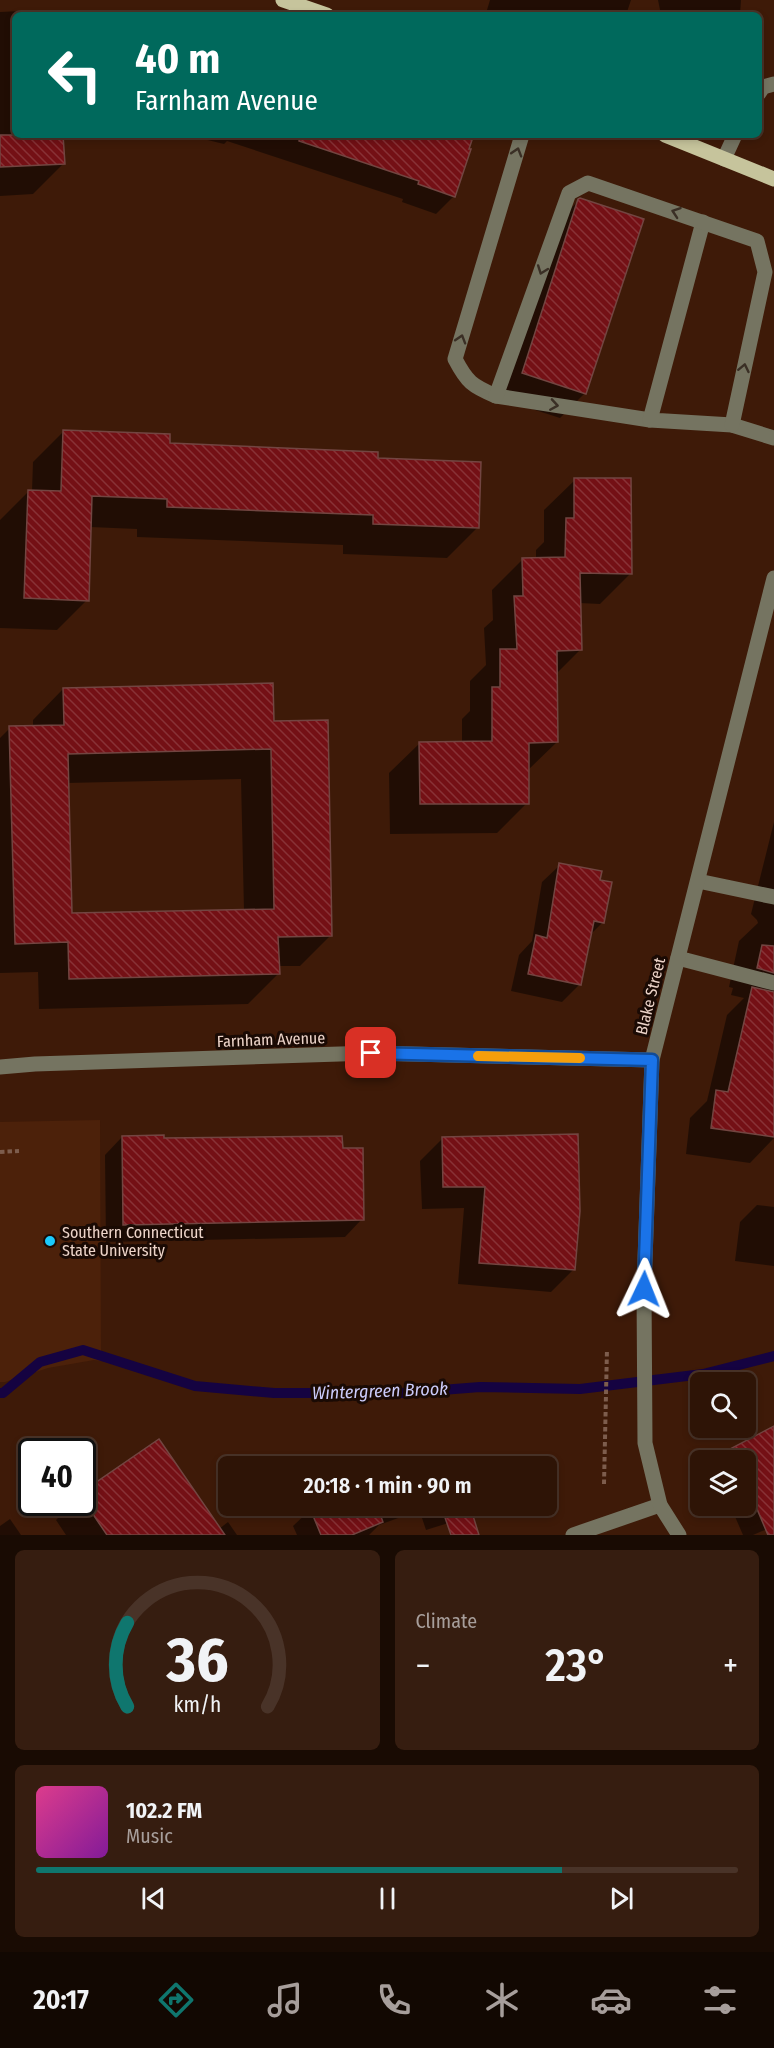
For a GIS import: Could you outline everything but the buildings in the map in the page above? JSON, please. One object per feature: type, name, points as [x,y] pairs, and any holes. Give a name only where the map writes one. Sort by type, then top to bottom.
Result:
[{"type":"main road","points":[[283,0],[318,12]]},
{"type":"main road","points":[[672,138],[774,179]]},
{"type":"street","points":[[521,138],[455,359],[465,378],[479,389],[496,396],[650,420],[732,425],[774,438]]},
{"type":"street","points":[[724,159],[734,138]]},
{"type":"street","points":[[496,396],[569,194],[588,183],[757,241],[765,272],[732,425]]},
{"type":"street","points":[[650,420],[703,222]]},
{"type":"street","name":"Blake Street","points":[[679,1535],[660,1505],[645,1443],[644,1289],[652,1060],[774,578]]},
{"type":"street","points":[[698,881],[774,897]]},
{"type":"street","points":[[678,958],[774,983]]},
{"type":"street","name":"Farnham Avenue","points":[[0,1067],[371,1053],[652,1060]]},
{"type":"street","points":[[573,1535],[660,1505]]},
{"type":"path","points":[[0,1152],[19,1151]]},
{"type":"path","points":[[604,1484],[606,1349]]},
{"type":"shaded area","name":"Southern Connecticut State University","points":[[100,1120],[101,1361],[94,1360],[48,1368],[0,1382],[0,1122]]},
{"type":"waterway","name":"Wintergreen Brook","points":[[0,1393],[3,1393],[40,1362],[83,1350],[195,1386],[274,1393],[403,1393],[480,1387],[580,1389],[703,1374],[774,1356]]},
{"type":"slow traffic","points":[[478,1056],[580,1058]]},
{"type":"place","name":"Southern Connecticut State University","points":[[50,1241]]},
{"type":"route","points":[[371,1053],[652,1060],[644,1289]]}]
